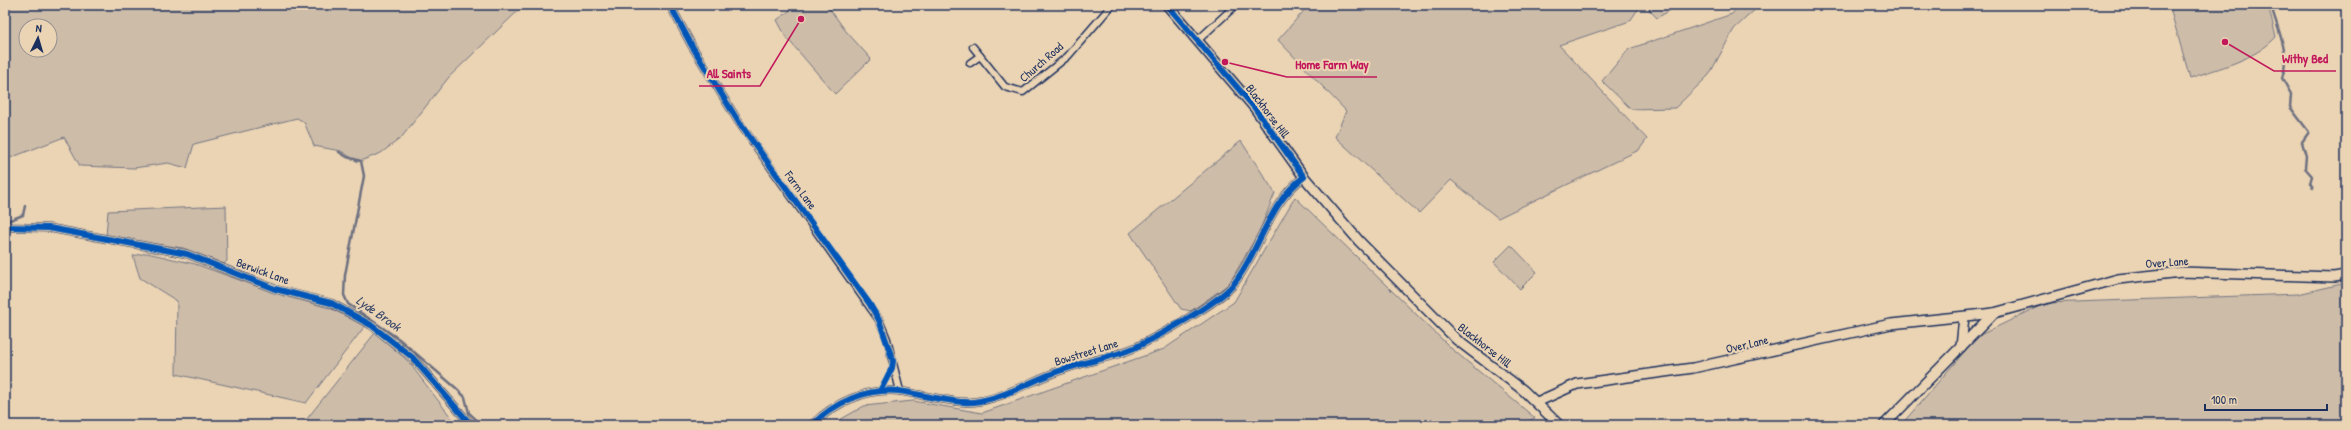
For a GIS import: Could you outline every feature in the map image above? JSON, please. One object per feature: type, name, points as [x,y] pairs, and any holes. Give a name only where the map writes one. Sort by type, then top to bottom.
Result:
[{"type":"street","name":"Farm Lane","points":[[670,5],[695,51],[738,121],[879,320],[887,338],[900,391]]},
{"type":"street","name":"Church Road","points":[[973,47],[1005,88],[1023,92],[1068,56],[1112,5]]},
{"type":"street","name":"Blackhorse Hill","points":[[1167,5],[1254,107],[1304,177],[1359,241],[1457,340],[1537,402],[1560,425]]},
{"type":"street","points":[[1197,41],[1236,5]]},
{"type":"street","points":[[970,63],[980,56]]},
{"type":"street","name":"Bowstreet Lane","points":[[812,425],[831,410],[864,393],[900,391],[959,402],[979,402],[1002,395],[1062,370],[1119,354],[1136,346],[1203,308],[1232,286],[1243,271],[1271,217],[1291,187],[1304,177]]},
{"type":"street","name":"Berwick Lane","points":[[5,227],[49,228],[187,254],[275,289],[331,303],[372,325],[412,357],[470,425]]},
{"type":"street","name":"Over Lane","points":[[1537,402],[1577,384],[1693,368],[1891,324],[1964,317],[1994,312],[2118,279],[2182,272],[2334,277],[2346,275]]},
{"type":"street","points":[[1884,425],[1994,312]]},
{"type":"street","points":[[1960,347],[1964,317]]},
{"type":"shaded area","points":[[5,5],[524,5],[449,77],[401,138],[381,153],[358,162],[341,151],[314,146],[304,122],[297,118],[194,144],[187,168],[168,163],[134,168],[80,166],[64,137],[5,160]]},
{"type":"shaded area","points":[[797,5],[827,5],[845,30],[871,59],[835,94],[786,37],[777,20]]},
{"type":"shaded area","points":[[1309,5],[1634,5],[1638,9],[1630,21],[1559,45],[1647,139],[1639,150],[1498,218],[1451,180],[1419,213],[1335,137],[1346,111],[1278,40]]},
{"type":"shaded area","points":[[1649,5],[1679,5],[1657,18],[1649,10]]},
{"type":"shaded area","points":[[1740,5],[1760,5],[1734,29],[1709,75],[1675,108],[1631,109],[1602,81],[1629,49],[1732,14]]},
{"type":"shaded area","points":[[2169,5],[2268,5],[2276,37],[2258,52],[2224,67],[2190,78]]},
{"type":"shaded area","points":[[1241,141],[1275,193],[1259,232],[1229,284],[1191,311],[1181,309],[1130,233]]},
{"type":"shaded area","points":[[1295,197],[1452,349],[1535,418],[1519,425],[831,425],[864,406],[913,401],[982,413],[1164,349],[1234,302]]},
{"type":"shaded area","points":[[226,206],[227,261],[224,264],[183,248],[106,237],[108,211]]},
{"type":"shaded area","points":[[1511,245],[1537,272],[1520,289],[1494,262]]},
{"type":"shaded area","points":[[147,253],[195,264],[284,296],[330,308],[365,326],[306,403],[176,374],[177,301],[140,278],[133,256]]},
{"type":"shaded area","points":[[2346,283],[2346,425],[1901,425],[1978,336],[2046,303],[2298,294]]},
{"type":"shaded area","points":[[375,333],[407,360],[457,425],[302,425]]},
{"type":"waterway","points":[[2271,5],[2284,51],[2285,60],[2282,78],[2291,94],[2290,107],[2309,132],[2302,142],[2306,156],[2305,168],[2312,176],[2310,183],[2313,188]]},
{"type":"waterway","name":"Lyde Brook","points":[[339,152],[347,157],[361,161],[364,176],[345,275],[344,295],[348,304],[399,339],[456,388],[465,397],[469,413],[482,425]]},
{"type":"waterway","points":[[5,222],[23,215],[25,206]]},
{"type":"cycle path","points":[[670,5],[692,46],[738,121],[869,303],[879,320],[893,361],[892,368],[880,391]]},
{"type":"cycle path","points":[[812,425],[841,403],[863,394],[875,392],[899,391],[965,402],[991,399],[1062,370],[1134,348],[1201,310],[1233,285],[1242,272],[1265,228],[1282,200],[1304,177],[1254,107],[1167,5]]},
{"type":"cycle path","points":[[5,227],[49,228],[187,254],[275,289],[331,303],[371,325],[412,357],[471,425]]},
{"type":"place","name":"All Saints","points":[[801,19]]},
{"type":"place","name":"Withy Bed","points":[[2225,42]]},
{"type":"place","name":"Home Farm Way","points":[[1225,62]]}]
